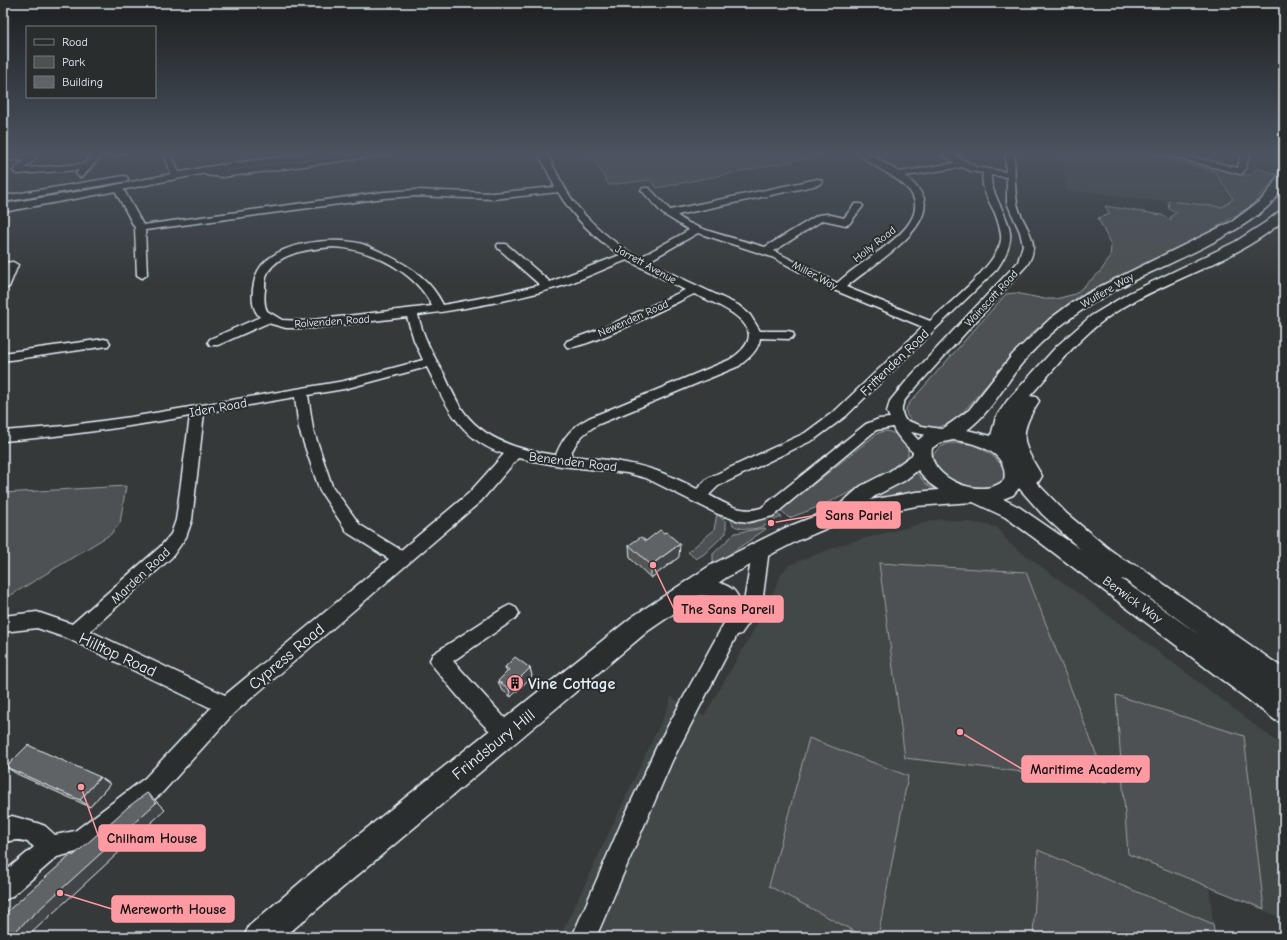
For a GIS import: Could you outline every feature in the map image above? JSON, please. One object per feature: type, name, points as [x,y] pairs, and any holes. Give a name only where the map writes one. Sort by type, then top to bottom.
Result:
[{"type":"main road","points":[[3,208],[60,196]]},
{"type":"main road","name":"Wulfere Way","points":[[948,434],[975,414],[1020,356],[1051,326],[1085,302],[1112,286],[1207,240],[1239,222],[1259,208],[1270,196]]},
{"type":"main road","name":"Wulfere Way","points":[[1007,458],[1000,429],[1003,418],[1052,360],[1074,338],[1097,318],[1155,285],[1261,232],[1284,214]]},
{"type":"main road","points":[[1052,360],[1039,388],[1022,413],[1014,431],[1018,452],[1039,485],[1061,510],[1084,533],[1129,568],[1133,574]]},
{"type":"main road","points":[[948,434],[973,437],[988,442],[1007,458],[1014,473],[1014,480],[1008,488],[992,495],[974,495],[955,490],[939,482],[926,469],[922,455],[925,445],[938,436],[948,434]]},
{"type":"main road","name":"Frindsbury Hill","points":[[843,513],[868,491],[897,476],[922,455]]},
{"type":"main road","name":"Berwick Way","points":[[1007,458],[1028,487],[1056,518],[1105,558],[1124,571],[1133,574],[1284,683]]},
{"type":"main road","name":"Berwick Way","points":[[974,495],[1012,512],[1040,531],[1284,711]]},
{"type":"main road","name":"Frindsbury Hill","points":[[260,937],[339,870],[640,624],[691,588],[719,571],[761,549],[792,534],[843,513],[916,499],[974,495]]},
{"type":"street","points":[[3,200],[26,196]]},
{"type":"street","points":[[126,196],[140,228],[142,275]]},
{"type":"street","points":[[140,228],[378,196]]},
{"type":"street","name":"Jarrett Avenue","points":[[566,196],[570,203],[590,225],[610,244],[628,256],[730,307],[742,315],[751,324],[754,334]]},
{"type":"street","name":"Miller Way","points":[[651,196],[666,212],[685,225],[766,251],[803,268],[838,288],[931,326]]},
{"type":"street","points":[[671,214],[676,211],[750,196]]},
{"type":"street","name":"Holly Road","points":[[838,288],[896,245],[912,228],[919,213],[920,199],[918,196]]},
{"type":"street","name":"Frittenden Road","points":[[698,497],[713,482],[810,436],[841,413],[993,267],[1001,256],[1006,243],[1007,234],[991,196]]},
{"type":"street","name":"Wainscott Road","points":[[922,455],[900,429],[894,408],[899,399],[1023,263],[1028,245],[1025,232],[1012,203],[1011,196]]},
{"type":"street","points":[[766,251],[821,218],[827,217],[846,222],[858,206]]},
{"type":"street","points":[[640,262],[697,229]]},
{"type":"street","points":[[214,342],[268,318],[260,311],[259,306],[262,274],[265,269],[278,258],[290,252],[312,246],[342,244],[361,247],[412,272],[430,290],[439,308]]},
{"type":"street","points":[[502,246],[548,286]]},
{"type":"street","name":"Rolvenden Road","points":[[268,318],[282,323],[306,325],[412,313],[516,294],[548,286],[628,256]]},
{"type":"street","points":[[3,266],[13,265],[3,287]]},
{"type":"street","name":"Newenden Road","points":[[572,344],[607,330],[694,290]]},
{"type":"street","name":"Benenden Road","points":[[412,313],[417,335],[455,408],[465,422],[484,437],[515,452],[532,457],[605,464],[638,470],[660,478],[730,513],[748,516],[767,512],[870,428],[879,424],[899,422]]},
{"type":"street","points":[[561,460],[569,442],[586,425],[614,411],[734,363],[750,350],[754,342],[754,334],[788,335]]},
{"type":"street","points":[[3,356],[104,344]]},
{"type":"street","name":"Iden Road","points":[[3,436],[65,431],[344,385],[431,362]]},
{"type":"street","points":[[301,392],[306,428],[325,487],[354,529],[401,558]]},
{"type":"street","name":"Marden Road","points":[[75,633],[166,552],[178,537],[184,520],[198,410]]},
{"type":"street","points":[[899,422],[920,430],[948,434]]},
{"type":"street","name":"Cypress Road","points":[[3,889],[51,847],[80,841],[153,786],[227,706],[475,497],[515,452]]},
{"type":"street","points":[[726,640],[753,604],[761,549]]},
{"type":"street","points":[[584,937],[638,812],[677,729],[726,640],[737,616],[734,604],[723,592],[711,587],[691,588]]},
{"type":"street","points":[[507,733],[496,723],[440,660],[510,613]]},
{"type":"street","name":"Hilltop Road","points":[[3,624],[37,620],[75,633],[227,706]]},
{"type":"street","points":[[3,832],[12,827],[37,834],[51,847]]},
{"type":"shaded area","points":[[1115,196],[1228,196],[1231,200],[1225,209]]},
{"type":"shaded area","points":[[939,519],[970,522],[997,527],[1009,543],[1167,658],[1284,747],[1284,919],[1209,887],[1215,937],[560,937],[668,707],[671,697],[704,716],[767,607],[782,572],[789,565],[843,544]]},
{"type":"green space","points":[[1231,196],[1260,196],[1251,206],[1202,236],[1079,296],[1033,332],[958,418],[942,426],[931,428],[923,427],[908,417],[906,409],[910,403],[1006,294],[1015,293],[1045,299],[1056,299],[1075,294],[1100,272],[1110,258],[1111,245],[1098,218],[1110,214],[1105,206],[1162,215],[1168,219],[1171,219],[1171,216],[1177,212],[1169,209],[1168,201],[1222,207],[1233,199]]},
{"type":"green space","points":[[885,431],[896,434],[904,441],[908,451],[906,463],[849,493],[789,518],[781,510],[878,433]]},
{"type":"green space","points":[[949,443],[970,444],[990,454],[1001,465],[1004,471],[1004,478],[1000,484],[990,489],[974,491],[940,475],[936,470],[932,459],[938,449]]},
{"type":"green space","points":[[915,471],[925,483],[935,491],[906,493],[869,500],[868,498]]},
{"type":"green space","points":[[126,486],[120,523],[111,534],[3,600],[3,493]]},
{"type":"green space","points":[[717,514],[726,522],[726,533],[704,554],[696,559],[688,552],[714,530]]},
{"type":"green space","points":[[776,514],[782,517],[753,529],[733,525],[730,517],[753,520],[770,517]]},
{"type":"green space","points":[[766,529],[718,562],[713,561],[713,554],[735,533]]},
{"type":"green space","points":[[879,563],[1026,572],[1107,782],[905,758]]},
{"type":"green space","points":[[1116,695],[1244,736],[1264,909],[1128,854]]},
{"type":"green space","points":[[809,738],[908,776],[878,937],[865,937],[769,886]]},
{"type":"green space","points":[[1038,850],[1213,924],[1215,937],[1033,937]]},
{"type":"building","points":[[660,530],[664,533],[666,532],[680,544],[651,565],[629,545],[641,537],[646,541]]},
{"type":"building","points":[[515,657],[530,668],[509,689],[498,681],[509,670],[505,667]]},
{"type":"building","points":[[28,745],[100,777],[80,800],[6,767]]},
{"type":"building","points":[[147,793],[156,803],[9,937],[3,937],[3,915],[72,854],[73,856],[128,807]]},
{"type":"place","name":"Sans Pariel","points":[[771,523]]},
{"type":"place","name":"The Sans Pareil","points":[[653,565]]},
{"type":"place","name":"Vine Cottage","points":[[515,683]]},
{"type":"place","name":"Maritime Academy","points":[[960,732]]},
{"type":"place","name":"Chilham House","points":[[81,787]]},
{"type":"place","name":"Mereworth House","points":[[60,893]]}]
